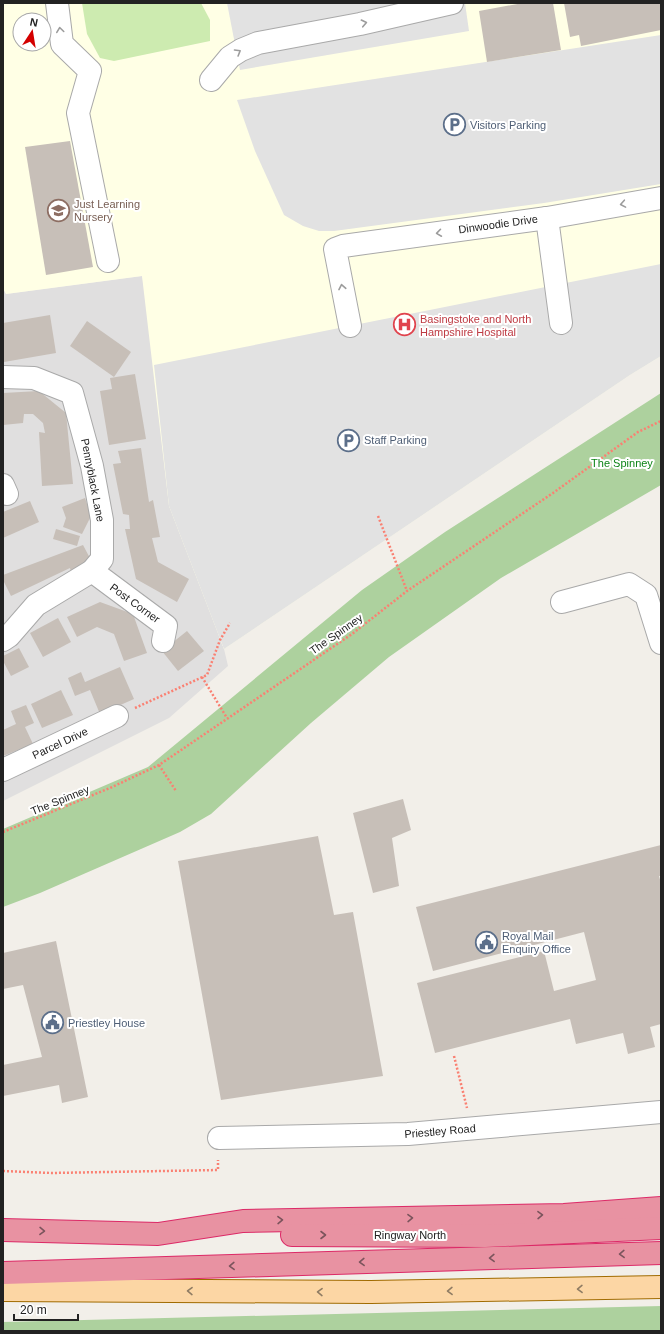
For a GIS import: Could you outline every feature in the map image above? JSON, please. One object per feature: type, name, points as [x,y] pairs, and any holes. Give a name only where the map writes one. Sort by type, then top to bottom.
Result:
[{"type":"highway","points":[[3,1230],[158,1234],[243,1221],[564,1215],[661,1208]]},
{"type":"highway","name":"Ringway North","points":[[158,1234],[486,1236],[661,1228]]},
{"type":"highway","points":[[3,1272],[661,1253]]},
{"type":"main road","points":[[3,1290],[371,1292],[661,1287]]},
{"type":"street","points":[[57,3],[62,44],[90,71],[78,113],[108,261]]},
{"type":"street","points":[[211,80],[230,57],[241,50],[258,43],[360,24],[452,3]]},
{"type":"street","name":"Dinwoodie Drive","points":[[350,326],[335,249],[343,246],[547,218],[661,198]]},
{"type":"street","points":[[547,218],[561,323]]},
{"type":"street","name":"Pennyblack Lane","points":[[3,377],[34,378],[72,393],[92,466],[102,520],[102,559],[92,571],[36,605],[10,636],[3,640]]},
{"type":"street","name":"Post Corner","points":[[92,571],[166,626],[163,641]]},
{"type":"street","points":[[562,602],[629,584],[646,595],[661,643]]},
{"type":"street","name":"Parcel Drive","points":[[3,770],[117,716]]},
{"type":"street","name":"Priestley Road","points":[[219,1138],[408,1134],[661,1112]]},
{"type":"path","name":"The Spinney","points":[[3,832],[110,788],[159,765],[352,634],[407,591],[553,493],[638,432],[661,421]]},
{"type":"path","points":[[378,516],[407,591]]},
{"type":"path","points":[[117,716],[207,675],[220,640],[230,623]]},
{"type":"path","points":[[202,677],[227,718]]},
{"type":"path","points":[[159,765],[176,791]]},
{"type":"path","points":[[454,1056],[472,1128]]},
{"type":"path","points":[[3,1171],[52,1173],[218,1170]]},
{"type":"shaded area","name":"Basingstoke and North Hampshire Hospital","points":[[3,3],[661,3],[661,356],[630,375],[224,649],[169,506],[142,276],[6,294],[3,288]]},
{"type":"shaded area","points":[[227,3],[465,3],[469,31],[240,70]]},
{"type":"shaded area","name":"Visitors Parking","points":[[661,35],[661,184],[544,203],[334,231],[319,231],[303,226],[284,215],[255,151],[237,100]]},
{"type":"shaded area","name":"Staff Parking","points":[[661,264],[661,356],[630,375],[224,649],[169,506],[154,365]]},
{"type":"shaded area","points":[[142,276],[220,640],[228,666],[169,718],[3,801],[3,288],[6,294]]},
{"type":"green space","points":[[82,3],[201,3],[210,20],[210,41],[114,61],[100,58],[87,34]]},
{"type":"green space","name":"The Spinney","points":[[661,393],[661,485],[501,578],[389,657],[311,723],[211,814],[180,832],[40,893],[3,907],[3,829],[148,767],[362,590],[445,532]]},
{"type":"green space","points":[[661,1306],[661,1331],[3,1331],[3,1322]]},
{"type":"building","points":[[523,3],[553,3],[561,50],[487,62],[479,11]]},
{"type":"building","points":[[564,3],[661,3],[661,30],[581,46],[579,35],[570,37]]},
{"type":"building","points":[[70,141],[93,267],[46,275],[25,147]]},
{"type":"building","points":[[50,315],[56,353],[4,362],[3,323]]},
{"type":"building","points":[[87,321],[131,352],[114,377],[70,346]]},
{"type":"building","points":[[135,374],[146,439],[109,445],[100,391],[112,389],[110,378]]},
{"type":"building","points":[[39,391],[66,413],[73,484],[42,486],[39,432],[45,433],[43,423],[33,414],[24,414],[23,423],[3,425],[3,393]]},
{"type":"building","points":[[141,448],[149,502],[153,500],[160,537],[152,538],[158,562],[189,579],[177,602],[136,579],[125,529],[130,529],[129,515],[123,514],[113,464],[121,463],[118,451]]},
{"type":"building","points":[[85,498],[91,516],[82,534],[63,527],[66,518],[62,507]]},
{"type":"building","points":[[30,501],[39,522],[3,538],[3,512]]},
{"type":"building","points":[[56,529],[80,536],[77,546],[53,539]]},
{"type":"building","points":[[83,545],[92,562],[71,572],[70,568],[11,596],[3,580],[3,575]]},
{"type":"building","points":[[100,602],[133,614],[147,653],[124,661],[114,634],[97,627],[77,637],[67,617]]},
{"type":"building","points":[[58,618],[71,642],[43,657],[30,633]]},
{"type":"building","points":[[187,631],[204,651],[178,671],[162,651]]},
{"type":"building","points":[[19,648],[29,667],[11,676],[3,661],[3,656]]},
{"type":"building","points":[[120,667],[134,699],[100,714],[90,690],[75,696],[68,678],[81,672],[85,682]]},
{"type":"building","points":[[61,690],[73,715],[42,728],[31,704]]},
{"type":"building","points":[[26,705],[34,723],[25,727],[33,744],[3,756],[3,730],[16,724],[11,711]]},
{"type":"building","points":[[403,799],[411,830],[392,838],[399,886],[373,893],[353,813]]},
{"type":"building","points":[[318,836],[334,915],[353,912],[383,1076],[221,1100],[178,861]]},
{"type":"building","name":"Royal Mail Enquiry Office","points":[[661,845],[661,876],[659,876],[661,883],[661,1024],[650,1027],[655,1047],[628,1054],[623,1033],[576,1044],[570,1019],[435,1053],[417,983],[544,951],[554,991],[596,980],[584,932],[433,971],[416,907]]},
{"type":"building","name":"Priestley House","points":[[56,941],[88,1097],[62,1103],[59,1085],[3,1096],[3,1065],[42,1057],[23,985],[3,989],[3,953]]},
{"type":"place","name":"Visitors Parking","points":[[454,125]]},
{"type":"place","name":"Just Learning Nursery","points":[[59,210]]},
{"type":"place","name":"Basingstoke and North Hampshire Hospital","points":[[404,325]]},
{"type":"place","name":"Staff Parking","points":[[348,440]]},
{"type":"place","name":"Royal Mail Enquiry Office","points":[[486,942]]},
{"type":"place","name":"Priestley House","points":[[53,1023]]}]
